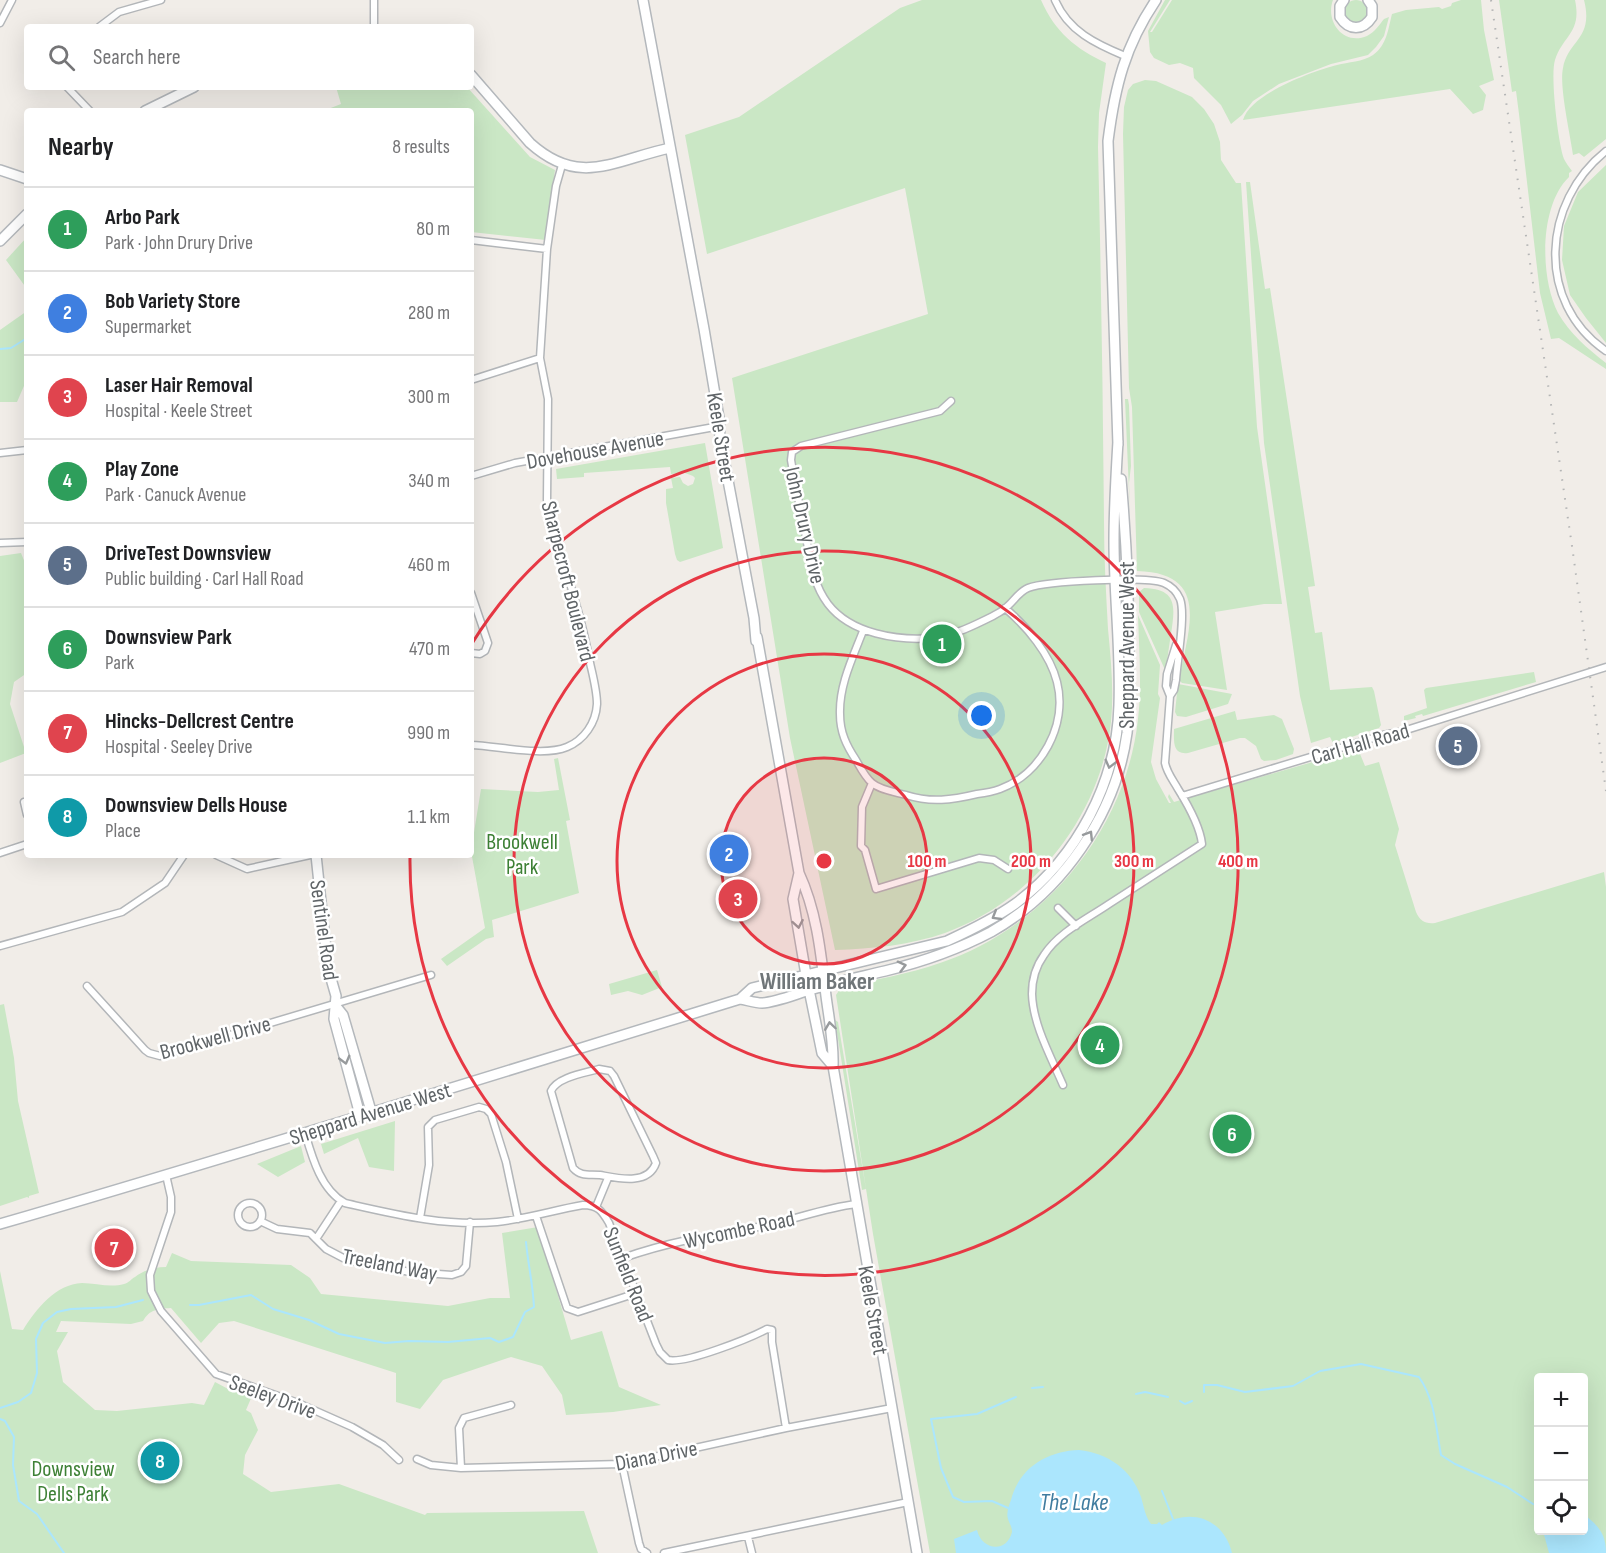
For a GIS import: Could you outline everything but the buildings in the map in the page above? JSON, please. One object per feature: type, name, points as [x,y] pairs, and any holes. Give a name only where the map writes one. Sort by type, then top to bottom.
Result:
[{"type":"main road","name":"Keele Street","points":[[643,0],[704,329],[799,873],[810,896],[824,970],[834,1051],[833,1066],[917,1553]]},
{"type":"main road","name":"Sheppard Avenue West","points":[[740,999],[762,1003],[923,960],[950,951],[991,931],[1038,898],[1058,878],[1081,848],[1110,796],[1127,734],[1129,705],[1128,580],[1118,441],[1108,141],[1112,110],[1125,56],[1156,0]]},
{"type":"main road","points":[[1344,0],[1340,6],[1340,17],[1353,28],[1364,26],[1372,17],[1372,6],[1368,0]]},
{"type":"main road","points":[[474,78],[530,143],[562,165],[596,168],[670,148]]},
{"type":"main road","points":[[151,108],[188,90]]},
{"type":"main road","points":[[0,170],[24,178]]},
{"type":"main road","points":[[0,241],[24,217]]},
{"type":"main road","name":"Sheppard Avenue West","points":[[0,1224],[166,1176],[370,1111],[511,1071],[740,999],[752,988],[947,941],[1002,913],[1028,893],[1052,870],[1072,846],[1101,791],[1117,736],[1119,688],[1114,541],[1118,441]]},
{"type":"main road","name":"Sentinel Road","points":[[316,858],[329,979],[336,996],[334,1019],[360,1115]]},
{"type":"main road","name":"Keele Street","points":[[799,873],[793,899],[806,975],[822,1053],[833,1066]]},
{"type":"main road","name":"Sentinel Road","points":[[335,1005],[343,1015],[370,1111]]},
{"type":"street","points":[[0,23],[12,0]]},
{"type":"street","points":[[103,24],[118,12],[161,0]]},
{"type":"street","points":[[374,0],[374,24]]},
{"type":"street","points":[[1055,0],[1059,9],[1077,31],[1095,43],[1125,56]]},
{"type":"street","points":[[70,90],[87,108]]},
{"type":"street","points":[[1606,151],[1581,176],[1567,199],[1560,220],[1555,248],[1557,274],[1565,301],[1583,330],[1606,351]]},
{"type":"street","name":"Sharpecroft Boulevard","points":[[474,746],[549,752],[570,746],[581,738],[590,726],[596,711],[596,695],[584,631],[548,509],[548,399],[540,358],[547,249],[556,186],[562,165]]},
{"type":"street","points":[[474,240],[547,249]]},
{"type":"street","points":[[474,379],[540,358]]},
{"type":"street","name":"John Drury Drive","points":[[951,401],[940,411],[801,446],[791,455],[815,582],[821,594],[837,614],[863,631],[933,638],[966,628],[1005,608],[1021,592],[1032,587],[1058,582],[1116,580],[1152,580],[1165,583],[1176,591],[1182,608],[1180,628],[1167,675],[1166,686],[1170,696],[1165,763],[1201,836],[1202,844],[1076,926]]},
{"type":"street","name":"Dovehouse Avenue","points":[[474,475],[507,465],[547,457],[720,426]]},
{"type":"street","points":[[0,453],[24,450]]},
{"type":"street","points":[[0,543],[24,542]]},
{"type":"street","points":[[474,602],[488,643],[485,651],[480,654],[474,653]]},
{"type":"street","points":[[863,631],[844,682],[841,699],[840,721],[847,746],[872,783],[928,801],[971,796],[1005,787],[1023,775],[1039,759],[1057,728],[1058,684],[1047,658],[1005,608]]},
{"type":"street","name":"Carl Hall Road","points":[[1182,796],[1383,735],[1400,732],[1606,667]]},
{"type":"street","points":[[872,783],[862,807],[861,846],[865,850],[876,889],[979,858],[993,860],[1008,868]]},
{"type":"street","points":[[0,853],[24,845]]},
{"type":"street","points":[[0,946],[122,912],[165,883],[182,858]]},
{"type":"street","points":[[223,858],[247,869],[296,858]]},
{"type":"street","points":[[1058,908],[1076,926],[1051,945],[1043,956],[1037,966],[1032,987],[1033,1006],[1042,1038],[1064,1085]]},
{"type":"street","points":[[335,1005],[431,975]]},
{"type":"street","name":"Brookwell Drive","points":[[87,986],[145,1050],[155,1056],[335,1005]]},
{"type":"street","points":[[599,1069],[610,1071],[614,1076],[656,1163],[654,1169],[638,1177],[621,1180],[608,1178],[577,1173],[573,1168],[551,1091],[553,1086],[559,1082],[599,1069]]},
{"type":"street","points":[[420,1218],[429,1165],[428,1126],[435,1120],[479,1107],[486,1108],[491,1114],[506,1162],[518,1219]]},
{"type":"street","points":[[305,1133],[311,1154],[323,1180],[341,1201]]},
{"type":"street","name":"Seeley Drive","points":[[166,1176],[171,1197],[171,1212],[150,1275],[151,1291],[161,1311],[216,1374],[298,1403],[352,1427],[383,1444],[399,1460]]},
{"type":"street","points":[[596,1207],[608,1178]]},
{"type":"street","name":"Sunfield Road","points":[[341,1201],[420,1218],[470,1222],[518,1219],[583,1205],[596,1207],[602,1211],[609,1223],[656,1344],[668,1360],[685,1359],[755,1336],[767,1329],[772,1330],[786,1428]]},
{"type":"street","name":"Treeland Way","points":[[341,1201],[316,1239],[326,1249],[347,1260],[410,1272],[452,1275],[461,1272],[466,1266],[470,1222]]},
{"type":"street","points":[[251,1203],[260,1207],[260,1221],[250,1227],[241,1223],[238,1214],[242,1205],[251,1203]]},
{"type":"street","name":"Wycombe Road","points":[[623,1258],[680,1241],[757,1227],[835,1207],[856,1204]]},
{"type":"street","points":[[536,1216],[567,1308],[578,1312],[637,1293]]},
{"type":"street","points":[[260,1221],[277,1228],[310,1233],[316,1239]]},
{"type":"street","points":[[461,1468],[459,1428],[464,1418],[511,1405]]},
{"type":"street","name":"Diana Drive","points":[[417,1460],[431,1465],[461,1468],[622,1464],[786,1428],[892,1408]]},
{"type":"street","points":[[622,1464],[639,1543],[641,1549],[647,1553]]},
{"type":"street","points":[[664,1553],[908,1502]]},
{"type":"street","points":[[748,1537],[752,1553]]},
{"type":"green space","points":[[922,0],[1041,0],[1053,21],[1068,38],[1085,52],[1106,63],[1099,113],[1098,147],[1104,549],[1112,676],[1111,722],[1105,756],[1093,790],[1078,821],[1058,850],[1034,877],[1007,900],[977,919],[932,937],[891,946],[835,950],[790,738],[732,378],[928,314],[905,188],[707,254],[685,135],[739,117],[900,8]]},
{"type":"green space","points":[[1165,0],[1170,0],[1150,32],[1172,0],[1333,0],[1331,8],[1334,23],[1338,30],[1350,38],[1367,36],[1389,17],[1384,36],[1368,55],[1331,64],[1279,84],[1253,101],[1231,124],[1221,105],[1194,78],[1193,68],[1180,63],[1169,65],[1154,58],[1150,52],[1148,31]]},
{"type":"green space","points":[[1356,0],[1364,3],[1367,11],[1364,19],[1356,22],[1348,19],[1345,11],[1348,3]]},
{"type":"green space","points":[[1461,0],[1481,0],[1484,30],[1494,80],[1479,86],[1486,95],[1483,110],[1473,114],[1450,89],[1243,120],[1248,110],[1257,101],[1284,85],[1326,68],[1373,55],[1384,42],[1392,14],[1406,10],[1439,7],[1442,9]]},
{"type":"green space","points":[[1499,0],[1575,0],[1576,20],[1571,33],[1558,52],[1553,80],[1559,139],[1564,159],[1572,171],[1559,190],[1552,206],[1548,224],[1546,262],[1552,298],[1558,313],[1573,334],[1606,363],[1606,369],[1559,338],[1551,339],[1540,293],[1516,91],[1512,92]]},
{"type":"green space","points":[[1584,0],[1606,0],[1606,139],[1584,157],[1579,153],[1573,155],[1562,76],[1566,59],[1586,23]]},
{"type":"green space","points":[[1145,80],[1156,81],[1192,97],[1204,109],[1214,124],[1220,142],[1221,160],[1236,183],[1241,183],[1257,427],[1282,604],[1264,604],[1215,612],[1227,690],[1182,683],[1179,680],[1189,624],[1190,607],[1186,593],[1176,582],[1161,574],[1137,571],[1132,407],[1129,388],[1123,134],[1124,107],[1128,90],[1133,84]]},
{"type":"green space","points":[[337,90],[470,90],[530,157],[555,170],[546,240],[474,232],[474,108],[331,108],[341,104]]},
{"type":"green space","points":[[1606,165],[1606,343],[1570,295],[1562,260],[1564,226],[1578,192]]},
{"type":"green space","points":[[1246,182],[1250,182],[1265,289],[1270,288],[1315,586],[1308,587],[1315,633],[1322,632],[1330,690],[1372,687],[1381,725],[1379,728],[1333,743],[1330,737],[1311,743],[1300,696],[1264,443]]},
{"type":"green space","points":[[24,240],[24,285],[6,260]]},
{"type":"green space","points":[[24,313],[24,386],[17,402],[0,402],[0,330]]},
{"type":"green space","points":[[1125,399],[1128,399],[1129,405],[1130,514]]},
{"type":"green space","points":[[705,443],[723,548],[680,562],[675,554],[666,503],[666,489],[673,488],[671,478],[680,477],[688,486],[693,484],[695,478],[693,476],[685,473],[671,474],[670,467],[584,473],[584,477],[557,479],[556,469]]},
{"type":"green space","points":[[21,553],[24,560],[24,675],[14,682],[10,704],[24,747],[24,754],[0,763],[0,556]]},
{"type":"green space","points":[[1144,588],[1163,592],[1172,601],[1173,616],[1166,672],[1139,612],[1139,592]]},
{"type":"green space","points":[[1138,615],[1160,665],[1158,694],[1160,698],[1151,762],[1156,779],[1169,803],[1171,803],[1169,794],[1174,802],[1358,749],[1365,766],[1379,762],[1399,829],[1395,845],[1416,912],[1423,921],[1435,923],[1604,872],[1606,887],[1606,1553],[930,1553],[873,1234],[836,995],[842,986],[916,970],[978,947],[1014,926],[1046,900],[1074,870],[1098,836],[1117,799],[1130,760],[1138,719],[1140,680]]},
{"type":"green space","points":[[1534,672],[1536,682],[1404,721],[1404,716],[1427,708],[1424,690],[1426,688]]},
{"type":"green space","points":[[1178,684],[1232,694],[1228,704],[1186,717],[1177,716],[1175,712]]},
{"type":"green space","points":[[1235,711],[1237,720],[1274,715],[1282,719],[1294,749],[1293,754],[1276,760],[1264,761],[1256,746],[1245,738],[1188,753],[1179,752],[1175,746],[1174,729]]},
{"type":"green space","name":"Brookwell Park","points":[[558,758],[570,820],[566,821],[579,893],[492,920],[494,937],[486,939],[447,966],[441,959],[485,928],[472,858],[481,789],[538,792],[559,790],[554,759]]},
{"type":"green space","points":[[657,970],[662,987],[642,995],[628,991],[611,995],[609,984]]},
{"type":"green space","points":[[4,1004],[14,1058],[18,1101],[39,1193],[0,1206],[0,1005]]},
{"type":"green space","points":[[835,1020],[838,1022],[866,1189],[862,1190]]},
{"type":"green space","points":[[395,1121],[394,1171],[369,1167],[358,1138],[324,1154],[321,1144]]},
{"type":"green space","points":[[301,1146],[305,1162],[278,1177],[257,1164]]},
{"type":"green space","name":"Downsview Dells Park","points":[[538,1227],[571,1340],[602,1331],[619,1387],[661,1405],[613,1412],[566,1415],[562,1395],[542,1366],[511,1357],[443,1380],[420,1409],[396,1402],[396,1373],[234,1321],[219,1323],[201,1343],[171,1308],[155,1310],[143,1321],[131,1324],[61,1321],[56,1332],[68,1332],[57,1351],[63,1382],[95,1410],[117,1411],[192,1403],[204,1405],[215,1382],[230,1390],[252,1396],[246,1410],[251,1413],[258,1430],[245,1455],[243,1474],[271,1492],[339,1484],[425,1515],[427,1513],[584,1511],[598,1553],[0,1553],[0,1271],[12,1329],[23,1330],[41,1306],[64,1288],[82,1283],[113,1286],[126,1283],[146,1271],[166,1267],[172,1253],[191,1261],[291,1265],[310,1278],[321,1294],[448,1306],[490,1298],[510,1298],[502,1233]]},
{"type":"water","name":"The Lake","points":[[1079,1450],[1109,1459],[1125,1471],[1137,1487],[1151,1524],[1159,1522],[1162,1525],[1184,1517],[1205,1519],[1222,1532],[1232,1553],[956,1553],[954,1539],[977,1530],[984,1542],[989,1545],[995,1547],[1005,1544],[1012,1532],[1007,1517],[1008,1509],[1020,1479],[1036,1463],[1046,1458],[1067,1451]]},
{"type":"water","points":[[1588,1518],[1600,1530],[1605,1540],[1606,1553],[1549,1553],[1544,1535],[1588,1535]]},
{"type":"waterway","points":[[0,349],[11,348],[24,340]]},
{"type":"waterway","points":[[190,1305],[251,1295],[273,1309],[309,1320],[339,1334],[385,1343],[448,1342],[490,1338],[499,1342],[513,1337],[525,1312],[534,1307],[526,1242]]},
{"type":"waterway","points":[[0,1408],[18,1402],[31,1393],[37,1373],[36,1339],[43,1323],[57,1312],[71,1309],[116,1307],[143,1300]]},
{"type":"waterway","points":[[1204,1392],[1204,1385],[1217,1385],[1245,1392],[1293,1386],[1320,1371],[1361,1364],[1419,1377],[1432,1405],[1441,1455],[1455,1464],[1507,1487],[1533,1504]]},
{"type":"waterway","points":[[1032,1388],[1043,1387]]},
{"type":"waterway","points":[[1136,1394],[1145,1392],[1168,1397]]},
{"type":"waterway","points":[[1008,1508],[992,1501],[964,1502],[953,1497],[941,1468],[931,1419],[977,1414],[1016,1397]]},
{"type":"waterway","points":[[1180,1401],[1185,1404],[1192,1401]]},
{"type":"waterway","points":[[0,1419],[5,1421],[14,1437],[13,1465],[19,1501],[37,1514],[64,1553]]},
{"type":"waterway","points":[[1162,1491],[1173,1519]]},
{"type":"railway","points":[[1491,0],[1606,791]]},
{"type":"place","name":"Arbo Park","points":[[942,644]]},
{"type":"place","name":"DriveTest Downsview","points":[[1458,746]]},
{"type":"place","name":"Bob Variety Store","points":[[729,854]]},
{"type":"place","name":"Laser Hair Removal","points":[[738,899]]},
{"type":"place","name":"Play Zone","points":[[1100,1045]]},
{"type":"place","name":"Downsview Park","points":[[1232,1134]]},
{"type":"place","name":"Hincks-Dellcrest Centre","points":[[114,1248]]},
{"type":"place","name":"Downsview Dells House","points":[[160,1461]]},
{"type":"district","name":"William Baker","points":[[817,981]]}]
